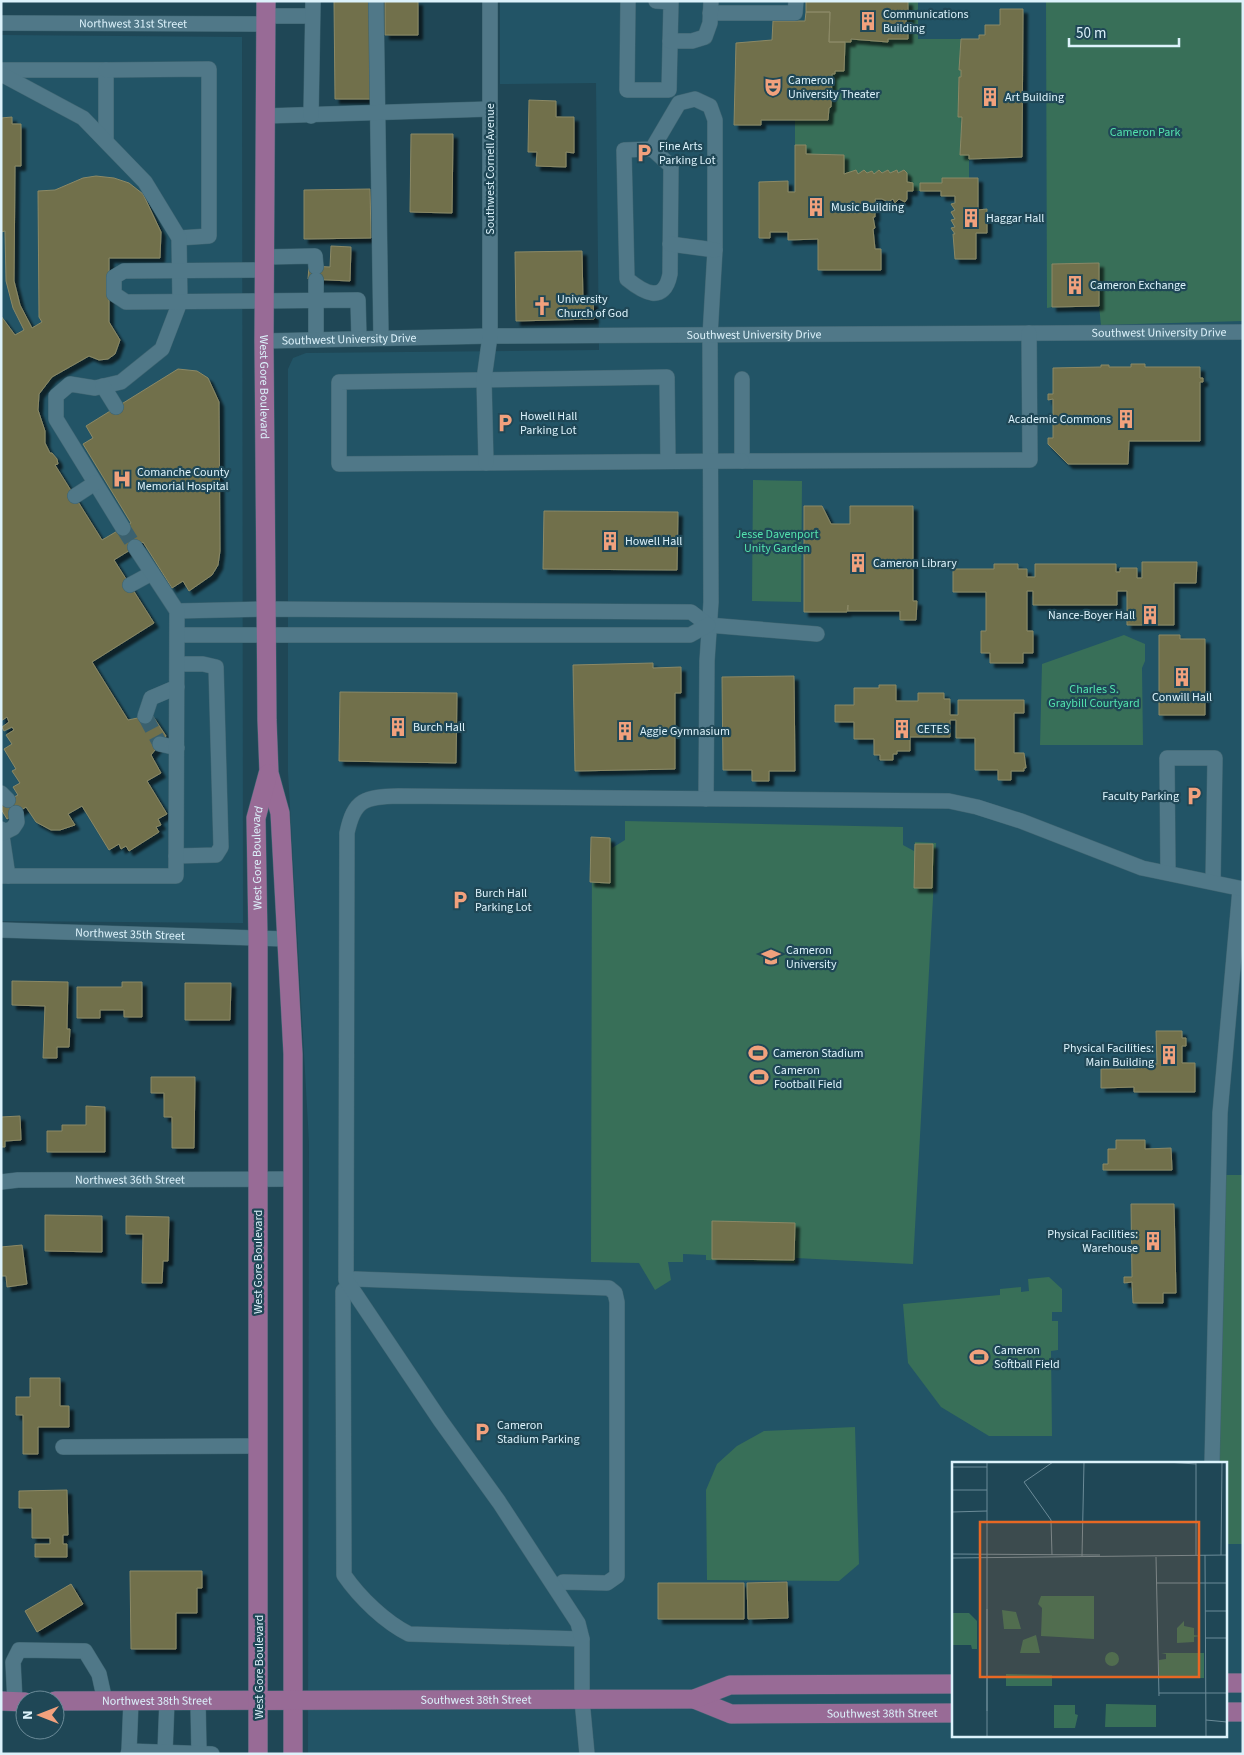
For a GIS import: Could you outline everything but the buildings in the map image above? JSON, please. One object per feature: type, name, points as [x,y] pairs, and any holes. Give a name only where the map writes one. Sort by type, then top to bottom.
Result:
[{"type":"main road","name":"West Gore Boulevard","points":[[266,14],[265,635],[269,772],[280,813],[293,1054],[293,1754]]},
{"type":"main road","name":"West Gore Boulevard","points":[[258,1754],[260,1702],[256,818],[269,772]]},
{"type":"main road","points":[[1226,1683],[1243,1683]]},
{"type":"main road","name":"Southwest 38th Street","points":[[260,1702],[694,1699],[730,1685],[952,1684]]},
{"type":"main road","name":"Southwest 38th Street","points":[[694,1699],[731,1714],[952,1713]]},
{"type":"main road","name":"Northwest 38th Street","points":[[65,1701],[260,1702]]},
{"type":"main road","points":[[1226,1712],[1243,1712]]},
{"type":"street","points":[[376,1],[381,338]]},
{"type":"street","name":"Southwest Cornell Avenue","points":[[486,463],[484,380],[490,336],[490,1]]},
{"type":"street","points":[[628,1],[627,90],[669,90],[671,2],[656,1]]},
{"type":"street","points":[[670,41],[692,41],[705,37],[710,23],[710,7],[795,12],[796,1]]},
{"type":"street","points":[[312,116],[313,8]]},
{"type":"street","name":"Northwest 31st Street","points":[[1,23],[266,14],[313,8]]},
{"type":"street","points":[[1,72],[209,69],[209,236],[179,238]]},
{"type":"street","points":[[106,70],[106,141]]},
{"type":"street","points":[[1,72],[83,118],[145,182],[179,238],[180,302],[162,349],[121,382],[95,388],[70,384],[56,396],[56,419],[123,528]]},
{"type":"street","points":[[652,149],[679,103],[695,99],[710,106],[715,120],[714,250],[710,336],[711,602],[708,625],[706,799]]},
{"type":"street","points":[[265,116],[490,109]]},
{"type":"street","points":[[652,149],[671,166],[668,284],[661,291],[643,292],[627,279],[624,150],[652,149]]},
{"type":"street","points":[[670,244],[714,250]]},
{"type":"street","points":[[316,340],[316,300],[316,273],[315,256],[265,264],[179,270],[124,271],[114,277],[114,294],[126,302],[265,300],[316,300],[358,300],[359,339]]},
{"type":"street","name":"Southwest University Drive","points":[[264,341],[490,336],[1243,332]]},
{"type":"street","points":[[668,461],[667,377],[339,382],[339,464],[486,463],[668,461],[711,460],[1030,460],[1029,333]]},
{"type":"street","points":[[742,380],[742,461]]},
{"type":"street","points":[[109,385],[120,404]]},
{"type":"street","points":[[74,496],[95,483]]},
{"type":"street","points":[[16,813],[17,822],[14,828],[2,831],[5,876],[176,876],[177,611],[135,547]]},
{"type":"street","points":[[130,585],[152,573]]},
{"type":"street","points":[[177,611],[265,609],[691,612],[708,625],[817,634]]},
{"type":"street","points":[[178,635],[690,635],[708,625]]},
{"type":"street","points":[[176,856],[216,855],[221,847],[216,667],[202,664],[178,664]]},
{"type":"street","points":[[145,716],[151,698],[177,687]]},
{"type":"street","points":[[160,744],[177,748]]},
{"type":"street","points":[[1168,873],[1167,758],[1214,758],[1213,882]]},
{"type":"street","points":[[587,1754],[582,1700],[582,1638],[578,1623],[557,1588],[349,1285],[345,1274],[347,833],[350,816],[358,804],[365,799],[398,796],[960,803],[1021,821],[1142,868],[1242,889],[1220,1113],[1212,1462]]},
{"type":"street","name":"Northwest 35th Street","points":[[1,930],[286,939]]},
{"type":"street","name":"Northwest 36th Street","points":[[1,1182],[18,1180],[293,1179]]},
{"type":"street","points":[[557,1588],[563,1582],[607,1583],[617,1576],[617,1302],[615,1293],[609,1288],[355,1279],[343,1290],[344,1575],[390,1622],[409,1634],[582,1638]]},
{"type":"street","points":[[63,1448],[258,1446]]},
{"type":"street","points":[[14,1702],[13,1662],[19,1650],[30,1649],[85,1651],[100,1674],[105,1701]]},
{"type":"street","points":[[131,1701],[128,1752],[205,1753],[198,1702]]},
{"type":"street","points":[[165,1752],[167,1701]]},
{"type":"shaded area","name":"Cameron University","points":[[500,1],[1243,1],[1243,1754],[308,1754],[309,1142],[288,772],[288,369],[293,358],[306,353],[599,350],[596,83],[500,84]]},
{"type":"shaded area","name":"Comanche County Memorial Hospital","points":[[1,35],[242,37],[243,923],[1,921]]},
{"type":"green space","points":[[908,1],[918,1],[918,39],[961,39],[958,117],[962,117],[960,154],[969,155],[969,178],[943,178],[942,183],[920,183],[920,191],[913,191],[911,182],[907,182],[907,173],[904,170],[898,173],[897,170],[890,173],[888,170],[882,173],[880,170],[874,174],[872,171],[867,173],[864,170],[858,174],[844,174],[844,155],[806,154],[806,145],[795,145],[795,120],[828,120],[829,108],[831,107],[832,74],[835,74],[835,71],[844,71],[845,42],[851,42],[851,39],[887,42],[906,23],[906,19],[910,19]]},
{"type":"green space","name":"Cameron Park","points":[[1046,1],[1243,1],[1243,321],[1101,325],[1098,263],[1052,264],[1052,307],[1047,308]]},
{"type":"green space","name":"Jesse Davenport Unity Garden","points":[[753,480],[802,481],[801,602],[752,601]]},
{"type":"green space","name":"Charles S. Graybill Courtyard","points":[[1124,635],[1145,644],[1145,661],[1142,668],[1143,745],[1040,745],[1042,664]]},
{"type":"green space","name":"Cameron Stadium","points":[[625,821],[903,827],[903,845],[914,851],[915,842],[936,843],[913,1264],[796,1258],[795,1263],[706,1260],[706,1255],[683,1254],[683,1262],[668,1262],[671,1280],[655,1290],[639,1263],[591,1262],[592,838],[611,838],[612,848],[625,840]]},
{"type":"green space","points":[[1226,1175],[1243,1175],[1243,1544],[1226,1544],[1226,1462],[1218,1462]]},
{"type":"green space","name":"Cameron Softball Field","points":[[1049,1277],[1062,1289],[1062,1312],[1052,1312],[1052,1321],[1058,1321],[1058,1350],[1051,1351],[1052,1436],[989,1436],[941,1407],[908,1363],[903,1304],[1000,1295],[1000,1289],[1021,1287],[1021,1292],[1029,1291],[1028,1279]]},
{"type":"green space","points":[[855,1427],[859,1564],[839,1581],[707,1580],[706,1490],[717,1464],[737,1446],[764,1431]]},
{"type":"tunnel","points":[[123,528],[135,547]]},
{"type":"tunnel","points":[[145,716],[160,744]]},
{"type":"place","name":"Communications Building","points":[[868,21]]},
{"type":"place","name":"Cameron University Theater","points":[[773,87]]},
{"type":"place","name":"Art Building","points":[[990,97]]},
{"type":"place","name":"Fine Arts Parking Lot","points":[[644,153]]},
{"type":"place","name":"Music Building","points":[[816,207]]},
{"type":"place","name":"Haggar Hall","points":[[971,218]]},
{"type":"place","name":"Cameron Exchange","points":[[1075,285]]},
{"type":"place","name":"University Church of God","points":[[542,306]]},
{"type":"place","name":"Academic Commons","points":[[1126,419]]},
{"type":"place","name":"Howell Hall Parking Lot","points":[[505,423]]},
{"type":"place","name":"Comanche County Memorial Hospital","points":[[122,479]]},
{"type":"place","name":"Howell Hall","points":[[610,541]]},
{"type":"place","name":"Cameron Library","points":[[858,563]]},
{"type":"place","name":"Nance-Boyer Hall","points":[[1150,615]]},
{"type":"place","name":"Conwill Hall","points":[[1182,677]]},
{"type":"place","name":"Burch Hall","points":[[398,727]]},
{"type":"place","name":"CETES","points":[[902,729]]},
{"type":"place","name":"Aggie Gymnasium","points":[[625,731]]},
{"type":"place","name":"Faculty Parking","points":[[1194,796]]},
{"type":"place","name":"Burch Hall Parking Lot","points":[[460,900]]},
{"type":"place","name":"Cameron University","points":[[771,957]]},
{"type":"place","name":"Cameron Stadium","points":[[758,1053]]},
{"type":"place","name":"Physical Facilities: Main Building","points":[[1169,1055]]},
{"type":"place","name":"Cameron Football Field","points":[[759,1077]]},
{"type":"place","name":"Physical Facilities: Warehouse","points":[[1153,1241]]},
{"type":"place","name":"Cameron Softball Field","points":[[979,1357]]},
{"type":"place","name":"Cameron Stadium Parking","points":[[482,1432]]}]
